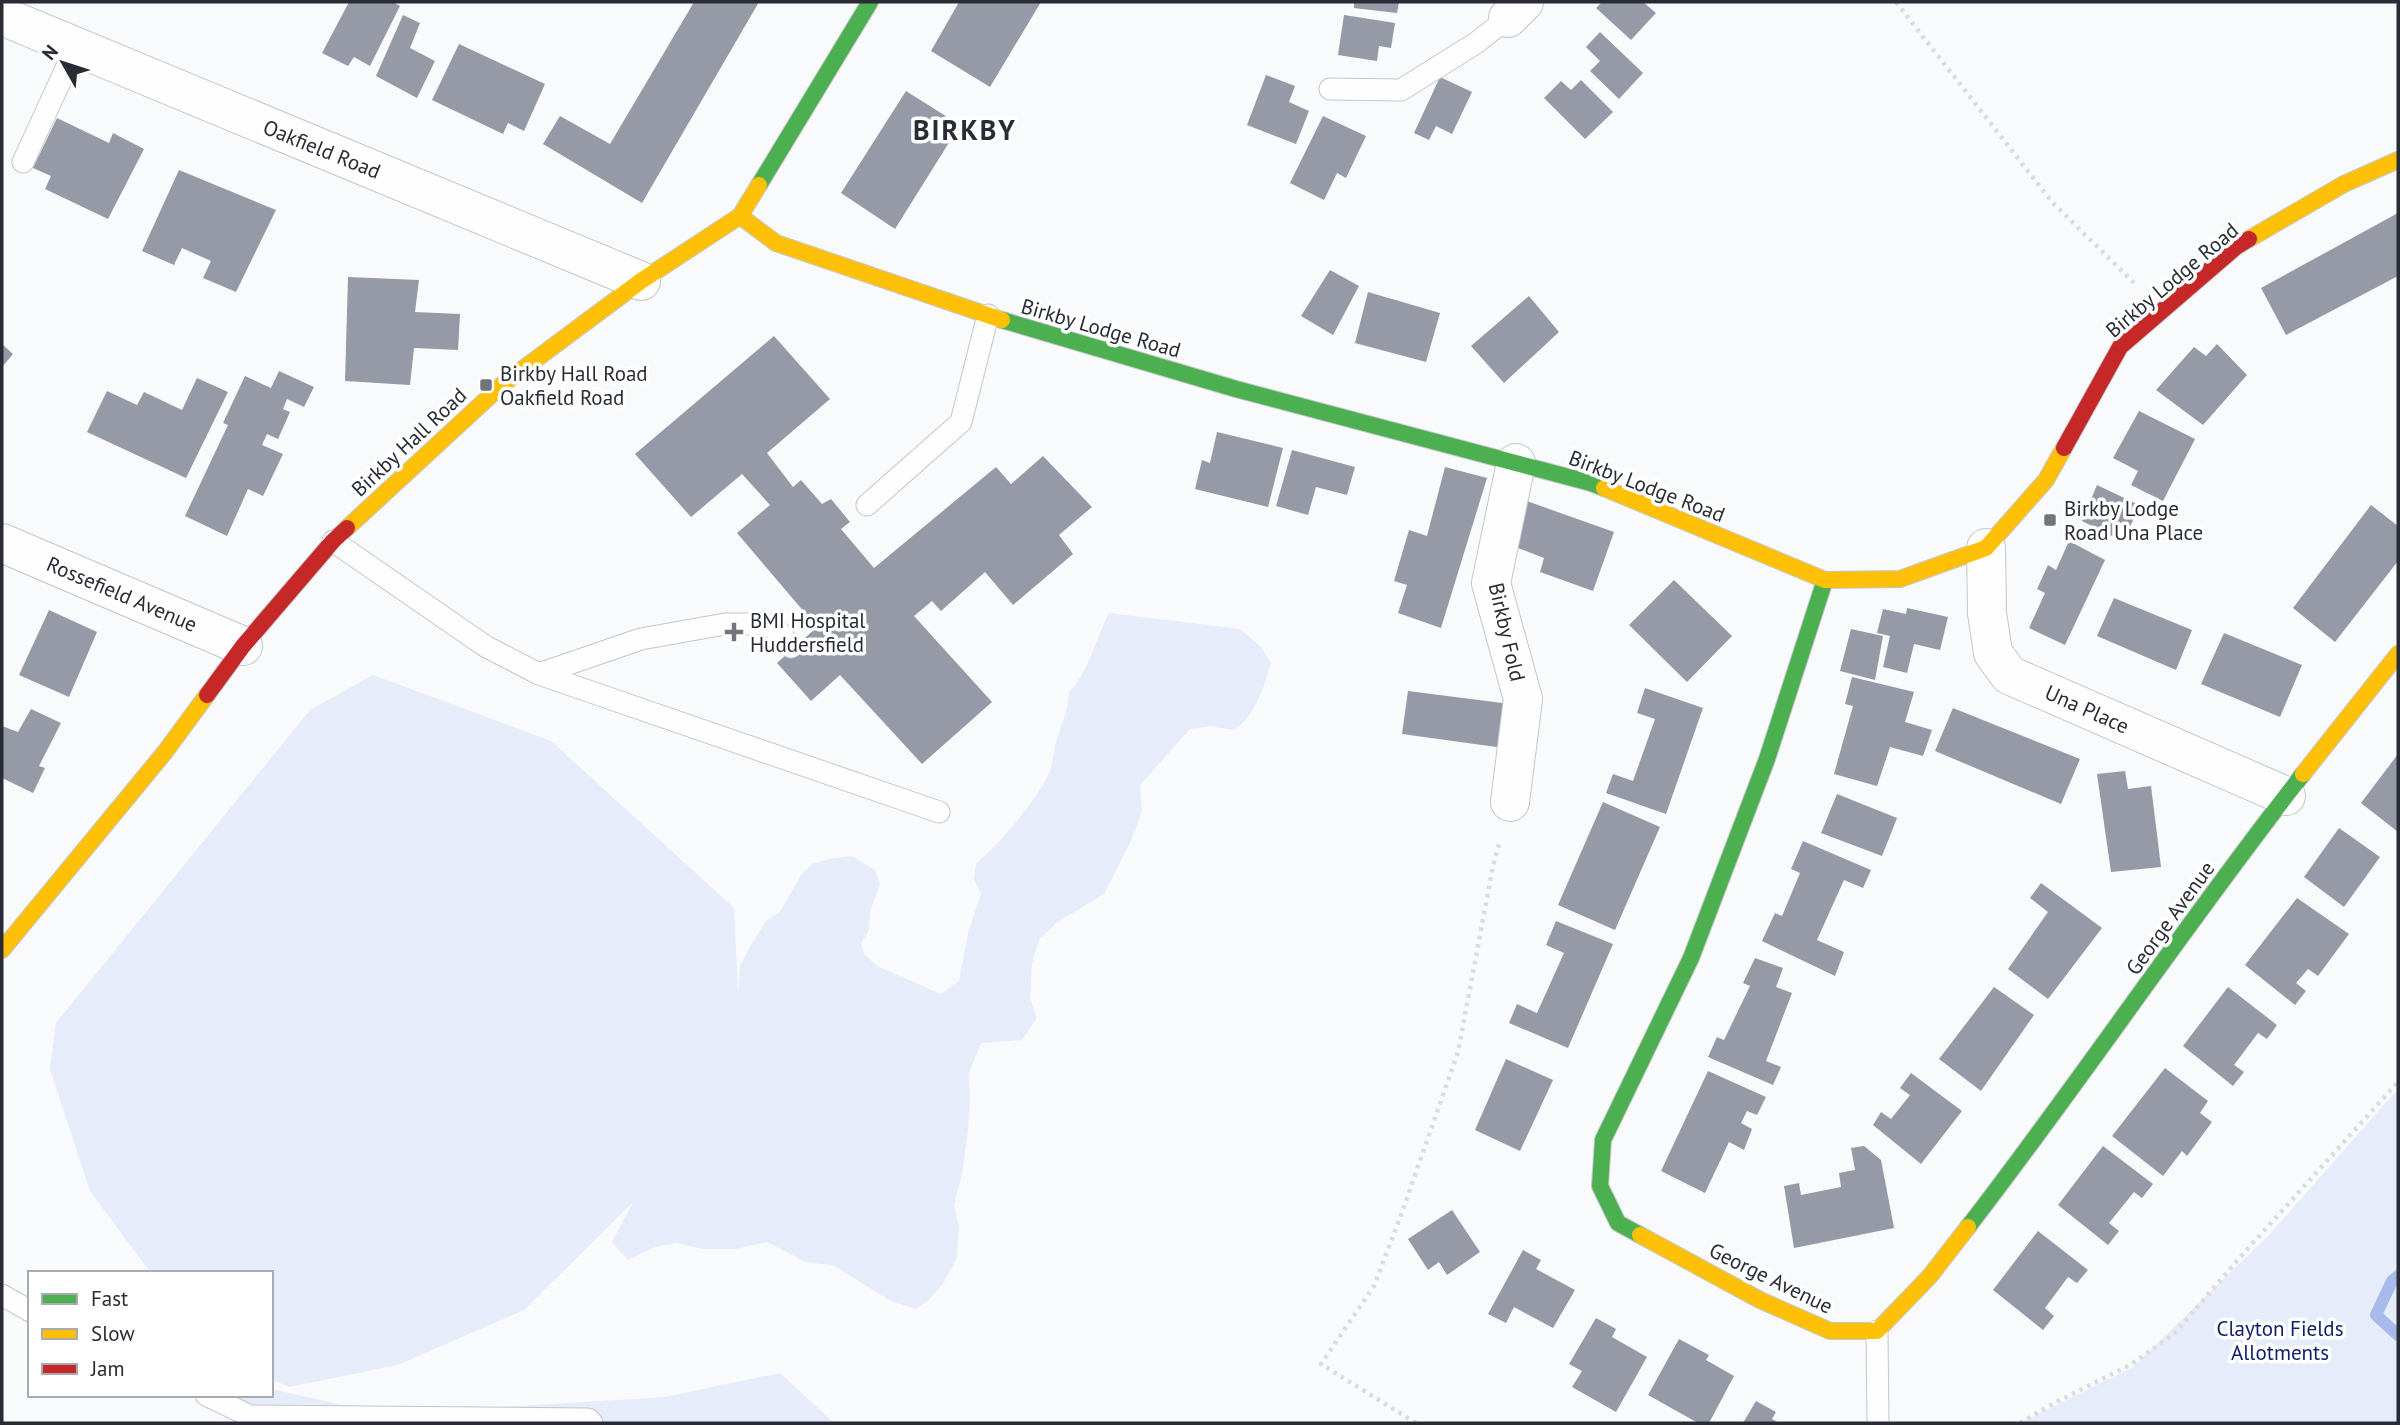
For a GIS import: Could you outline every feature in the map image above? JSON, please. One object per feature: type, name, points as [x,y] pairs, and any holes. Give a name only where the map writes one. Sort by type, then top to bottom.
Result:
[{"type":"street","name":"Birkby Hall Road","points":[[2,950],[165,752],[243,646],[333,541],[504,383],[641,281],[740,216],[870,2]]},
{"type":"street","name":"Oakfield Road","points":[[2,16],[641,281]]},
{"type":"street","name":"Birkby Lodge Road","points":[[740,216],[776,243],[988,315],[1236,389],[1591,482],[1825,580],[1900,579],[1986,548],[2046,480],[2120,347],[2236,247],[2344,184],[2398,160]]},
{"type":"street","name":"Birkby Fold","points":[[1510,802],[1523,699],[1491,583],[1516,463]]},
{"type":"street","name":"Rossefield Avenue","points":[[2,543],[243,646]]},
{"type":"street","name":"Una Place","points":[[1986,548],[1987,613],[1993,653],[2009,675],[2286,796]]},
{"type":"street","name":"George Avenue","points":[[1825,580],[1767,759],[1692,958],[1603,1140],[1600,1186],[1618,1223],[1760,1300],[1830,1331],[1877,1331],[1930,1276],[2038,1136],[2286,796],[2398,654]]},
{"type":"lane","points":[[1330,89],[1401,90],[1476,43],[1516,10]]},
{"type":"lane","points":[[23,162],[76,47]]},
{"type":"lane","points":[[867,505],[961,422],[988,315]]},
{"type":"lane","points":[[333,541],[485,646],[539,674],[939,812]]},
{"type":"lane","points":[[539,674],[641,639],[725,624],[766,624],[779,632],[791,647]]},
{"type":"lane","points":[[2,1295],[28,1310]]},
{"type":"lane","points":[[1877,1331],[1878,1423]]},
{"type":"lane","points":[[210,1397],[254,1420],[588,1419],[592,1423]]},
{"type":"path","points":[[1896,2],[2052,202],[2162,311]]},
{"type":"path","points":[[1416,1423],[1321,1364],[1374,1286],[1458,1052],[1493,866],[1510,802]]},
{"type":"path","points":[[2020,1423],[2130,1365],[2174,1334],[2398,1082]]},
{"type":"green space","points":[[1109,613],[1240,629],[1261,647],[1271,663],[1258,700],[1242,724],[1234,730],[1210,726],[1190,729],[1140,785],[1142,811],[1131,841],[1104,894],[1059,921],[1040,938],[1032,963],[1030,999],[1037,1018],[1022,1040],[981,1043],[969,1073],[968,1130],[962,1174],[954,1205],[959,1227],[957,1257],[944,1282],[929,1300],[916,1309],[891,1301],[833,1265],[806,1262],[767,1242],[735,1249],[703,1249],[677,1243],[654,1247],[628,1260],[612,1242],[633,1202],[524,1310],[398,1365],[289,1387],[273,1380],[273,1271],[150,1271],[90,1191],[50,1069],[56,1023],[310,710],[373,675],[551,741],[734,908],[738,994],[740,966],[750,947],[766,921],[780,912],[801,875],[812,864],[852,856],[875,870],[880,884],[870,912],[869,930],[861,943],[864,954],[877,966],[941,994],[959,981],[968,933],[981,894],[974,879],[976,864],[1015,823],[1048,776],[1069,692],[1086,666]]},
{"type":"green space","name":"Clayton Fields Allotments","points":[[2398,1089],[2398,1423],[2020,1423],[2133,1367],[2268,1236]]},
{"type":"green space","points":[[780,1373],[834,1423],[233,1423],[237,1397],[273,1397],[273,1389],[356,1408],[471,1409],[665,1397]]},
{"type":"building","points":[[349,2],[393,2],[400,6],[370,66],[354,57],[348,66],[322,53]]},
{"type":"building","points":[[694,2],[759,2],[642,203],[543,144],[560,116],[610,144]]},
{"type":"building","points":[[959,2],[1041,2],[990,87],[931,51]]},
{"type":"building","points":[[1354,2],[1399,2],[1397,13],[1354,8]]},
{"type":"building","points":[[1602,2],[1643,2],[1656,13],[1631,40],[1596,8]]},
{"type":"building","points":[[403,15],[420,23],[410,48],[435,61],[417,98],[376,76]]},
{"type":"building","points":[[1344,15],[1395,23],[1391,48],[1379,46],[1377,61],[1338,55]]},
{"type":"building","points":[[1600,32],[1643,73],[1619,99],[1590,71],[1600,61],[1586,47]]},
{"type":"building","points":[[459,44],[545,84],[524,131],[508,123],[503,134],[432,100]]},
{"type":"building","points":[[1266,75],[1295,86],[1289,102],[1309,111],[1296,144],[1247,125]]},
{"type":"building","points":[[1440,77],[1472,92],[1452,134],[1436,126],[1429,140],[1414,133]]},
{"type":"building","points":[[1581,80],[1613,112],[1585,139],[1544,98],[1561,81],[1571,90]]},
{"type":"building","points":[[906,91],[960,125],[895,229],[841,193]]},
{"type":"building","points":[[1323,116],[1366,136],[1346,178],[1337,173],[1324,200],[1290,183]]},
{"type":"building","points":[[57,118],[109,143],[113,133],[144,149],[108,219],[45,189],[51,176],[33,168]]},
{"type":"building","points":[[179,170],[276,210],[236,292],[203,278],[211,261],[182,248],[174,265],[142,251]]},
{"type":"building","points":[[2398,213],[2398,276],[2286,335],[2261,288]]},
{"type":"building","points":[[1330,270],[1359,286],[1333,335],[1301,316]]},
{"type":"building","points":[[348,277],[419,280],[415,312],[460,314],[458,350],[414,348],[410,385],[345,381]]},
{"type":"building","points":[[1368,292],[1440,313],[1426,362],[1355,343]]},
{"type":"building","points":[[1529,296],[1559,332],[1504,383],[1471,346]]},
{"type":"building","points":[[774,336],[830,399],[767,453],[793,487],[801,480],[822,504],[831,499],[850,522],[841,529],[874,568],[996,467],[1011,484],[1043,456],[1092,507],[1059,535],[1073,554],[1013,605],[985,572],[941,611],[932,601],[914,616],[992,702],[922,764],[840,675],[811,701],[777,663],[817,627],[737,533],[770,505],[742,474],[691,517],[635,454]]},
{"type":"building","points":[[2,344],[13,354],[2,367]]},
{"type":"building","points":[[2217,344],[2247,375],[2203,425],[2156,390],[2194,347],[2206,356]]},
{"type":"building","points":[[279,371],[314,387],[304,407],[287,399],[283,409],[290,412],[278,439],[267,434],[262,445],[283,454],[263,496],[248,489],[227,536],[185,516],[228,425],[223,423],[245,376],[271,388]]},
{"type":"building","points":[[197,378],[228,392],[186,478],[87,432],[107,391],[137,405],[144,392],[182,410]]},
{"type":"building","points":[[2139,411],[2195,439],[2163,501],[2131,485],[2138,471],[2113,458]]},
{"type":"building","points":[[1217,432],[1283,448],[1268,507],[1195,489],[1202,460],[1210,463]]},
{"type":"building","points":[[1292,450],[1355,467],[1347,495],[1316,487],[1308,515],[1276,506]]},
{"type":"building","points":[[1445,467],[1487,478],[1441,628],[1398,613],[1407,585],[1394,581],[1409,530],[1427,536]]},
{"type":"building","points":[[2097,485],[2139,505],[2124,542],[2082,521]]},
{"type":"building","points":[[1521,499],[1614,532],[1593,591],[1540,572],[1544,558],[1505,543]]},
{"type":"building","points":[[2371,505],[2398,526],[2398,561],[2335,642],[2293,608]]},
{"type":"building","points":[[2069,541],[2105,560],[2065,645],[2029,628],[2045,593],[2037,589],[2048,565],[2056,570]]},
{"type":"building","points":[[1674,580],[1732,636],[1687,682],[1629,625]]},
{"type":"building","points":[[2114,598],[2192,630],[2176,670],[2097,636]]},
{"type":"building","points":[[1907,608],[1948,617],[1940,650],[1914,644],[1907,673],[1883,667],[1890,636],[1877,633],[1883,609],[1906,614]]},
{"type":"building","points":[[49,610],[97,632],[69,697],[19,675]]},
{"type":"building","points":[[1851,629],[1883,636],[1875,680],[1840,671]]},
{"type":"building","points":[[2224,633],[2302,665],[2280,717],[2201,684]]},
{"type":"building","points":[[1852,677],[1914,692],[1905,722],[1932,730],[1923,756],[1890,747],[1877,786],[1834,774],[1853,706],[1845,704]]},
{"type":"building","points":[[1645,688],[1703,708],[1666,814],[1606,793],[1613,774],[1633,781],[1655,719],[1637,713]]},
{"type":"building","points":[[1408,691],[1510,704],[1504,748],[1402,734]]},
{"type":"building","points":[[1953,708],[2080,759],[2061,804],[1935,751]]},
{"type":"building","points":[[31,709],[61,723],[39,766],[45,768],[33,793],[2,778],[2,726],[18,732]]},
{"type":"building","points":[[2398,754],[2398,832],[2361,803]]},
{"type":"building","points":[[2125,771],[2128,789],[2151,786],[2161,867],[2111,872],[2097,774]]},
{"type":"building","points":[[1837,794],[1897,818],[1882,856],[1821,833]]},
{"type":"building","points":[[1603,802],[1660,827],[1615,930],[1558,905]]},
{"type":"building","points":[[2339,828],[2380,857],[2344,907],[2304,877]]},
{"type":"building","points":[[1803,841],[1871,870],[1863,888],[1844,880],[1817,940],[1844,952],[1835,976],[1762,941],[1775,913],[1782,916],[1800,873],[1791,869]]},
{"type":"building","points":[[2041,883],[2102,928],[2048,999],[2008,969],[2048,912],[2030,898]]},
{"type":"building","points":[[2297,898],[2349,934],[2318,976],[2308,969],[2296,983],[2306,991],[2295,1005],[2245,965]]},
{"type":"building","points":[[1556,921],[1613,944],[1568,1048],[1509,1023],[1517,1004],[1537,1013],[1564,953],[1546,945]]},
{"type":"building","points":[[1755,958],[1783,968],[1776,987],[1792,993],[1766,1061],[1781,1067],[1773,1085],[1708,1057],[1717,1037],[1724,1040],[1750,986],[1743,983]]},
{"type":"building","points":[[1994,987],[2034,1015],[1981,1091],[1939,1059]]},
{"type":"building","points":[[2228,987],[2277,1025],[2267,1039],[2258,1033],[2234,1065],[2244,1072],[2233,1086],[2183,1046]]},
{"type":"building","points":[[1506,1059],[1553,1080],[1520,1151],[1475,1130]]},
{"type":"building","points":[[2165,1068],[2208,1101],[2200,1113],[2212,1122],[2187,1156],[2182,1151],[2163,1176],[2112,1136]]},
{"type":"building","points":[[1708,1071],[1766,1097],[1757,1115],[1747,1111],[1741,1123],[1752,1129],[1744,1150],[1729,1142],[1705,1193],[1661,1171]]},
{"type":"building","points":[[1911,1073],[1962,1111],[1921,1164],[1873,1125],[1881,1112],[1891,1119],[1910,1095],[1900,1088]]},
{"type":"building","points":[[1864,1146],[1881,1160],[1894,1228],[1794,1248],[1784,1186],[1799,1183],[1801,1195],[1841,1187],[1839,1173],[1855,1170],[1851,1148]]},
{"type":"building","points":[[2103,1146],[2153,1184],[2142,1198],[2134,1192],[2109,1223],[2119,1231],[2108,1245],[2058,1205]]},
{"type":"building","points":[[1452,1210],[1480,1252],[1447,1275],[1439,1262],[1428,1270],[1408,1239]]},
{"type":"building","points":[[2038,1231],[2088,1270],[2077,1283],[2068,1277],[2045,1308],[2054,1316],[2043,1330],[1993,1290]]},
{"type":"building","points":[[1523,1250],[1541,1260],[1536,1269],[1575,1290],[1553,1328],[1514,1307],[1506,1323],[1488,1314]]},
{"type":"building","points":[[1596,1318],[1616,1329],[1612,1337],[1647,1357],[1616,1412],[1572,1387],[1582,1371],[1569,1364]]},
{"type":"building","points":[[1679,1339],[1709,1355],[1706,1360],[1734,1376],[1709,1423],[1698,1423],[1648,1395]]},
{"type":"building","points":[[1756,1401],[1776,1412],[1772,1419],[1779,1423],[1743,1423]]},
{"type":"waterway","points":[[2398,1276],[2392,1281],[2376,1315],[2398,1335]]},
{"type":"traffic: fast","points":[[759,185],[870,2]]},
{"type":"traffic: fast","points":[[1002,320],[1236,389],[1604,488]]},
{"type":"traffic: fast","points":[[1640,1235],[1618,1223],[1600,1186],[1603,1140],[1691,958],[1767,759],[1825,580]]},
{"type":"traffic: fast","points":[[1968,1227],[2303,774]]},
{"type":"traffic: slow","points":[[2249,239],[2344,184],[2398,160]]},
{"type":"traffic: slow","points":[[347,528],[504,383],[641,281],[740,216],[759,185]]},
{"type":"traffic: slow","points":[[740,216],[776,243],[1002,320]]},
{"type":"traffic: slow","points":[[1604,488],[1825,580],[1900,579],[1986,548],[2046,480],[2064,448]]},
{"type":"traffic: slow","points":[[2303,774],[2398,654]]},
{"type":"traffic: slow","points":[[2,950],[165,752],[207,695]]},
{"type":"traffic: slow","points":[[1640,1235],[1760,1300],[1830,1331],[1877,1331],[1930,1276],[1968,1227]]},
{"type":"traffic: jam","points":[[2064,448],[2120,347],[2236,247],[2249,239]]},
{"type":"traffic: jam","points":[[207,695],[243,646],[347,528]]},
{"type":"place","name":"Birkby Hall Road Oakfield Road","points":[[486,385]]},
{"type":"place","name":"Birkby Lodge Road Una Place","points":[[2050,520]]},
{"type":"place","name":"BMI Hospital Huddersfield","points":[[734,632]]},
{"type":"district","name":"BIRKBY","points":[[965,129]]}]
